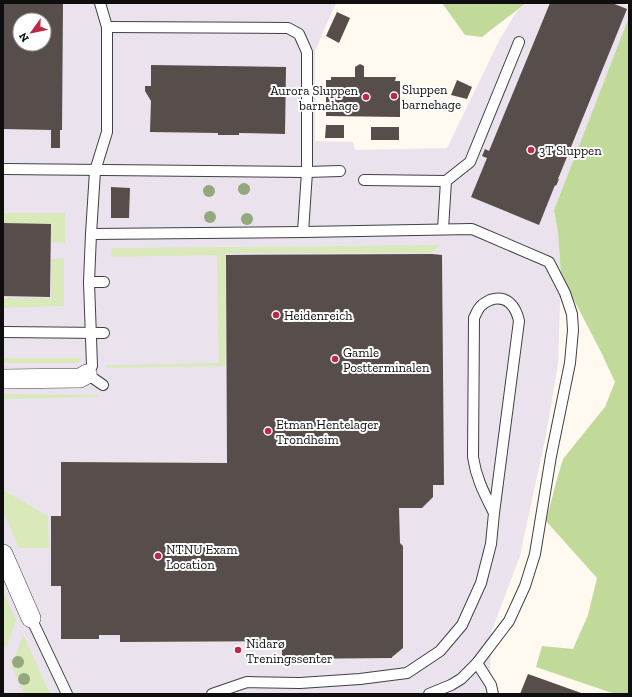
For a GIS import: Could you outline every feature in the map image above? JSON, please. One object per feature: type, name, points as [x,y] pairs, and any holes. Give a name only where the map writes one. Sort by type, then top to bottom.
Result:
[{"type":"street","points":[[3,379],[80,378],[87,374]]},
{"type":"street","points":[[3,554],[31,618]]},
{"type":"lane","points":[[100,3],[107,27],[107,132],[95,171],[89,282],[92,366],[87,374],[103,385]]},
{"type":"lane","points":[[107,27],[288,28],[299,34],[307,52],[307,172],[303,232]]},
{"type":"lane","points":[[364,180],[446,181],[470,162],[519,42]]},
{"type":"lane","points":[[3,169],[95,171],[340,171]]},
{"type":"lane","points":[[443,229],[446,181]]},
{"type":"lane","points":[[91,234],[472,229],[549,262],[562,288],[572,314],[573,330],[570,363],[551,456],[535,554],[525,586],[508,621],[477,662],[461,679],[429,694]]},
{"type":"lane","points":[[89,282],[104,282]]},
{"type":"lane","points":[[212,694],[247,682],[300,683],[360,679],[407,673],[440,651],[462,625],[481,583],[491,544],[519,321],[517,312],[513,305],[508,301],[500,299],[482,304],[474,318],[472,456],[475,473],[494,513]]},
{"type":"lane","points":[[3,332],[104,333]]},
{"type":"lane","points":[[31,618],[67,694]]},
{"type":"lane","points":[[477,662],[491,685],[493,694]]},
{"type":"shaded area","points":[[3,3],[336,3],[315,51],[315,141],[353,142],[355,150],[447,148],[500,39],[517,11],[526,3],[621,3],[629,6],[629,17],[554,210],[558,233],[561,275],[558,364],[546,435],[520,556],[492,630],[489,694],[3,694]]},
{"type":"green space","points":[[442,3],[526,3],[482,37],[465,35]]},
{"type":"green space","points":[[629,17],[629,694],[615,694],[536,667],[542,646],[573,649],[588,615],[597,578],[546,521],[563,459],[605,407],[615,382],[561,275],[558,233],[554,210]]},
{"type":"green space","points":[[3,213],[65,213],[65,243],[51,242],[51,225],[3,224]]},
{"type":"green space","points":[[440,245],[431,253],[226,253],[225,366],[107,368],[106,365],[219,363],[217,255],[111,257],[112,249]]},
{"type":"green space","points":[[64,258],[64,306],[3,308],[3,298],[51,298],[51,259]]},
{"type":"green space","points":[[3,358],[81,358],[78,363],[3,363]]},
{"type":"green space","points":[[3,394],[99,395],[97,397],[3,399]]},
{"type":"green space","points":[[3,490],[48,516],[49,548],[19,548],[3,511]]},
{"type":"green space","points":[[3,591],[16,620],[6,648],[3,642]]},
{"type":"green space","points":[[23,634],[50,694],[24,694],[12,666]]},
{"type":"building","points":[[3,3],[63,3],[62,130],[60,130],[60,148],[51,148],[51,130],[3,129]]},
{"type":"building","name":"3T Sluppen","points":[[550,3],[612,3],[627,9],[539,225],[471,197],[487,158],[482,156],[485,149],[489,151]]},
{"type":"building","points":[[337,12],[350,18],[339,43],[326,36]]},
{"type":"building","points":[[360,64],[364,66],[364,77],[396,77],[395,81],[400,81],[400,117],[326,116],[326,80],[331,80],[331,77],[355,77],[355,67]]},
{"type":"building","points":[[151,65],[286,67],[285,134],[239,133],[239,135],[218,135],[218,133],[150,132],[151,101],[145,91],[145,86],[151,86]]},
{"type":"building","points":[[457,80],[472,87],[467,99],[451,95]]},
{"type":"building","points":[[326,125],[344,125],[344,138],[325,138]]},
{"type":"building","points":[[371,127],[399,127],[399,140],[371,140]]},
{"type":"building","points":[[111,187],[130,188],[129,218],[111,218]]},
{"type":"building","points":[[3,223],[51,224],[50,297],[3,296]]},
{"type":"building","name":"Gamle Postterminalen","points":[[226,255],[442,255],[444,485],[433,485],[433,497],[422,508],[399,508],[400,543],[403,546],[403,648],[392,658],[282,659],[282,641],[120,642],[120,635],[99,635],[99,639],[61,639],[61,586],[51,586],[51,516],[61,516],[61,462],[227,463]]},
{"type":"building","points":[[528,674],[584,694],[520,694]]},
{"type":"place","name":"Sluppen barnehage","points":[[394,96]]},
{"type":"place","name":"Aurora Sluppen barnehage","points":[[366,97]]},
{"type":"place","name":"3T Sluppen","points":[[531,150]]},
{"type":"place","name":"Heidenreich","points":[[276,315]]},
{"type":"place","name":"Gamle Postterminalen","points":[[335,359]]},
{"type":"place","name":"Etman Hentelager Trondheim","points":[[268,431]]},
{"type":"place","name":"NTNU Exam Location","points":[[158,556]]},
{"type":"place","name":"Nidarø Treningssenter","points":[[238,650]]}]
